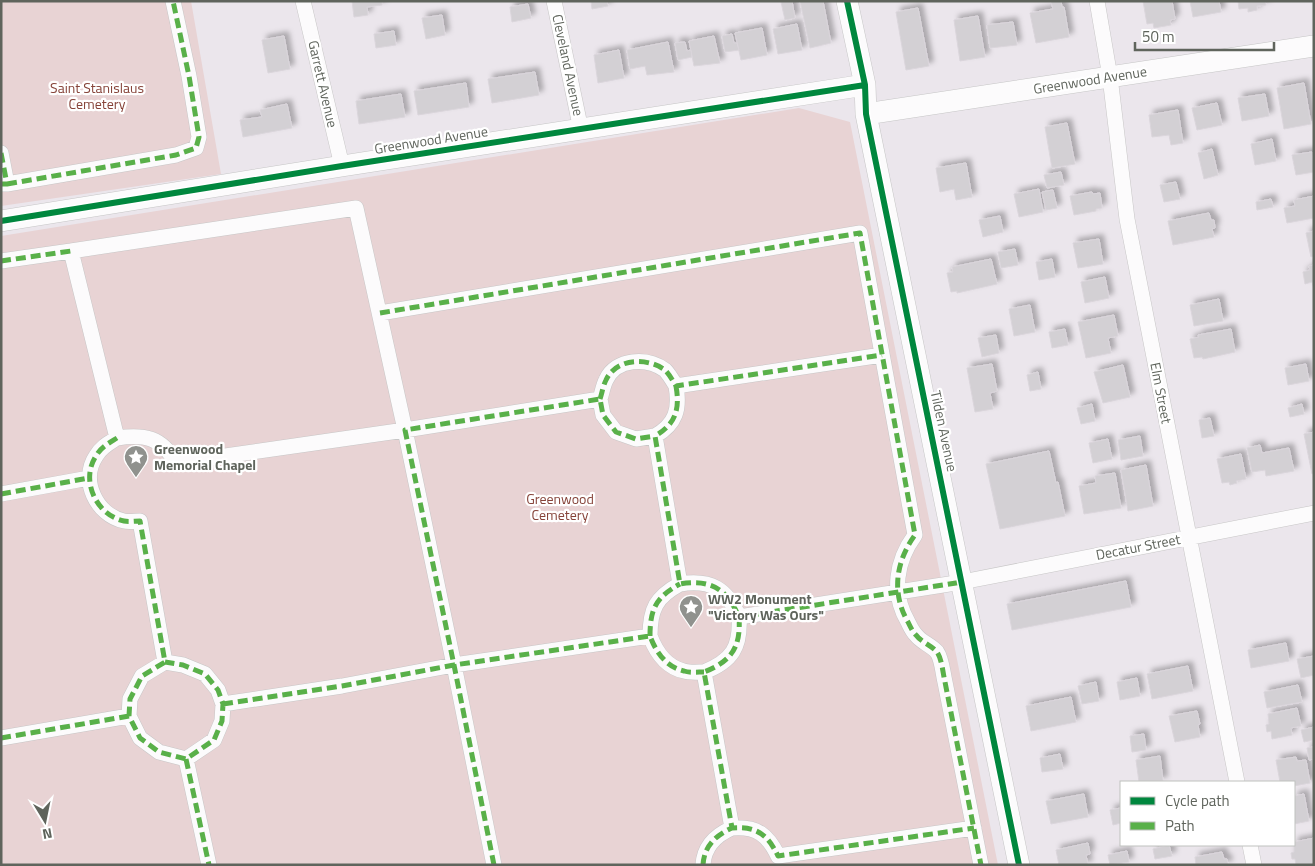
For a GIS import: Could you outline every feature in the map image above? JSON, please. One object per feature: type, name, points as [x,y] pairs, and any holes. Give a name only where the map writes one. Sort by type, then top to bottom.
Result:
[{"type":"street","points":[[1,153],[4,184],[176,155],[196,148],[199,137],[189,76],[173,1]]},
{"type":"street","name":"Garrett Avenue","points":[[303,1],[342,166]]},
{"type":"street","name":"Cleveland Avenue","points":[[554,1],[582,130]]},
{"type":"street","name":"Tilden Avenue","points":[[847,1],[865,85],[866,114],[1019,865]]},
{"type":"street","name":"Elm Street","points":[[1097,1],[1110,77],[1127,219],[1237,781]]},
{"type":"street","name":"Greenwood Avenue","points":[[866,114],[1314,46]]},
{"type":"street","name":"Greenwood Avenue","points":[[1,222],[342,166],[865,85]]},
{"type":"street","points":[[1,261],[356,208],[405,430],[494,865]]},
{"type":"street","points":[[380,313],[860,233],[915,535],[901,560],[898,572],[898,592],[901,610],[915,635],[937,653],[945,682],[981,865]]},
{"type":"street","points":[[71,251],[117,438]]},
{"type":"street","points":[[676,386],[882,354]]},
{"type":"street","points":[[634,361],[649,362],[666,371],[676,386],[679,401],[674,419],[664,431],[655,436],[636,439],[616,432],[603,415],[600,399],[607,379],[619,367],[634,361]]},
{"type":"street","points":[[165,662],[140,521],[123,521],[104,511],[94,498],[90,487],[91,466],[96,456],[104,446],[117,438],[133,435],[148,437],[164,446],[176,462],[405,430],[600,399]]},
{"type":"street","points":[[655,436],[680,584]]},
{"type":"street","points":[[1,494],[90,478]]},
{"type":"street","name":"Decatur Street","points":[[739,617],[962,582],[1314,513]]},
{"type":"street","points":[[696,582],[718,588],[733,602],[739,617],[740,633],[733,652],[720,665],[704,672],[684,672],[665,661],[655,650],[650,636],[650,618],[656,603],[667,591],[680,584],[696,582]]},
{"type":"street","points":[[223,704],[650,636]]},
{"type":"street","points":[[165,662],[182,665],[205,674],[218,690],[223,704],[222,721],[214,740],[186,759],[159,752],[140,738],[129,716],[130,699],[142,676],[165,662]]},
{"type":"street","points":[[704,672],[732,828]]},
{"type":"street","points":[[1,738],[129,716]]},
{"type":"street","points":[[186,759],[209,865]]},
{"type":"street","points":[[702,865],[703,857],[710,842],[720,833],[732,828],[749,828],[760,833],[771,842],[779,860],[974,828]]},
{"type":"street","points":[[1250,846],[1254,865]]},
{"type":"green space","name":"Saint Stanislaus Cemetery","points":[[1,1],[191,1],[221,174],[1,206]]},
{"type":"green space","name":"Greenwood Cemetery","points":[[799,108],[850,122],[998,865],[1,865],[1,236]]},
{"type":"building","points":[[352,1],[382,1],[382,5],[367,7],[368,15],[354,17]]},
{"type":"building","points":[[591,1],[607,1],[608,6],[592,9]]},
{"type":"building","points":[[792,1],[795,18],[785,20],[781,2]]},
{"type":"building","points":[[800,1],[823,1],[831,43],[810,48]]},
{"type":"building","points":[[1051,1],[1061,1],[1062,7],[1064,7],[1069,37],[1036,43],[1030,13],[1053,9]]},
{"type":"building","points":[[1143,1],[1172,1],[1175,19],[1170,20],[1171,25],[1154,28],[1153,23],[1147,24]]},
{"type":"building","points":[[1190,1],[1219,1],[1221,12],[1193,17]]},
{"type":"building","points":[[1238,1],[1265,1],[1266,5],[1257,6],[1257,10],[1248,12],[1248,8],[1239,9]]},
{"type":"building","points":[[528,4],[531,18],[512,22],[510,7]]},
{"type":"building","points":[[918,8],[929,66],[906,70],[896,12]]},
{"type":"building","points":[[442,15],[445,35],[426,39],[422,18]]},
{"type":"building","points":[[978,16],[985,57],[960,61],[954,20]]},
{"type":"building","points":[[1013,22],[1017,45],[990,48],[987,25]]},
{"type":"building","points":[[797,24],[802,50],[778,54],[773,29]]},
{"type":"building","points":[[762,28],[767,55],[741,60],[735,33]]},
{"type":"building","points":[[394,31],[396,45],[376,48],[374,34]]},
{"type":"building","points":[[732,34],[734,43],[737,43],[739,50],[725,52],[722,36]]},
{"type":"building","points":[[284,36],[290,69],[268,73],[262,40]]},
{"type":"building","points":[[714,36],[720,63],[694,66],[689,41]]},
{"type":"building","points":[[668,42],[674,72],[647,75],[645,66],[630,69],[627,50]]},
{"type":"building","points":[[685,42],[687,51],[691,50],[692,57],[678,60],[675,43]]},
{"type":"building","points":[[619,50],[624,78],[598,83],[594,55]]},
{"type":"building","points":[[535,72],[539,95],[492,103],[488,79]]},
{"type":"building","points":[[466,83],[469,107],[418,115],[414,91]]},
{"type":"building","points":[[1304,83],[1311,124],[1284,129],[1277,88]]},
{"type":"building","points":[[401,94],[405,117],[359,124],[356,101]]},
{"type":"building","points":[[1265,94],[1269,116],[1242,121],[1238,98]]},
{"type":"building","points":[[1217,103],[1222,125],[1197,130],[1192,108]]},
{"type":"building","points":[[287,104],[292,128],[243,137],[240,120],[262,117],[260,110]]},
{"type":"building","points":[[1178,110],[1183,143],[1171,145],[1169,135],[1152,137],[1149,115]]},
{"type":"building","points":[[1067,123],[1075,164],[1052,168],[1045,127]]},
{"type":"building","points":[[1272,139],[1276,161],[1255,165],[1251,144]]},
{"type":"building","points":[[1212,149],[1218,175],[1204,179],[1198,153]]},
{"type":"building","points":[[1312,152],[1314,172],[1296,175],[1292,155]]},
{"type":"building","points":[[966,163],[972,197],[956,200],[954,189],[940,192],[936,168]]},
{"type":"building","points":[[1061,172],[1064,185],[1047,188],[1044,175]]},
{"type":"building","points":[[1176,182],[1180,199],[1164,202],[1160,185]]},
{"type":"building","points":[[1039,189],[1043,212],[1019,217],[1014,194]]},
{"type":"building","points":[[1053,190],[1057,208],[1046,210],[1042,192]]},
{"type":"building","points":[[1092,192],[1093,194],[1100,193],[1102,208],[1074,215],[1070,196]]},
{"type":"building","points":[[1314,196],[1314,218],[1287,223],[1284,208],[1295,206],[1294,200]]},
{"type":"building","points":[[1271,199],[1273,207],[1257,210],[1256,202]]},
{"type":"building","points":[[1209,213],[1211,220],[1214,220],[1215,228],[1212,229],[1214,237],[1173,245],[1168,221]]},
{"type":"building","points":[[1000,216],[1003,232],[983,237],[979,220]]},
{"type":"building","points":[[1314,231],[1314,256],[1311,257],[1306,233]]},
{"type":"building","points":[[1099,239],[1103,264],[1078,268],[1073,243]]},
{"type":"building","points":[[1015,249],[1018,265],[1001,268],[998,252]]},
{"type":"building","points":[[991,259],[997,284],[957,293],[957,291],[951,292],[947,273],[953,272],[952,267]]},
{"type":"building","points":[[1052,259],[1055,277],[1039,280],[1036,262]]},
{"type":"building","points":[[1314,265],[1314,289],[1312,282],[1305,284],[1303,272],[1310,270],[1309,266]]},
{"type":"building","points":[[1105,277],[1109,298],[1085,303],[1081,282]]},
{"type":"building","points":[[1219,299],[1223,321],[1194,326],[1190,305]]},
{"type":"building","points":[[1030,305],[1035,332],[1014,336],[1009,309]]},
{"type":"building","points":[[1114,315],[1118,336],[1108,338],[1111,353],[1086,358],[1078,322]]},
{"type":"building","points":[[1065,329],[1068,345],[1052,348],[1049,332]]},
{"type":"building","points":[[1231,329],[1235,352],[1203,359],[1202,357],[1194,358],[1190,339],[1199,337],[1198,335]]},
{"type":"building","points":[[996,335],[999,353],[982,357],[978,338]]},
{"type":"building","points":[[992,364],[997,391],[990,393],[993,409],[975,412],[967,368]]},
{"type":"building","points":[[1306,364],[1309,381],[1288,385],[1285,368]]},
{"type":"building","points":[[1123,365],[1130,397],[1103,403],[1094,372]]},
{"type":"building","points":[[1038,372],[1041,389],[1030,391],[1027,375]]},
{"type":"building","points":[[1092,404],[1095,421],[1081,424],[1077,408]]},
{"type":"building","points":[[1302,404],[1304,414],[1290,417],[1288,408]]},
{"type":"building","points":[[1210,418],[1214,436],[1202,438],[1199,420]]},
{"type":"building","points":[[1314,432],[1314,473],[1312,474],[1304,434]]},
{"type":"building","points":[[1140,436],[1143,456],[1121,460],[1118,440]]},
{"type":"building","points":[[1108,439],[1112,459],[1093,463],[1089,443]]},
{"type":"building","points":[[1260,445],[1262,453],[1289,448],[1294,471],[1266,476],[1265,470],[1252,472],[1247,448]]},
{"type":"building","points":[[1049,451],[1065,516],[1000,529],[986,464]]},
{"type":"building","points":[[1241,454],[1246,479],[1236,481],[1237,483],[1230,485],[1229,482],[1222,483],[1217,459]]},
{"type":"building","points":[[1146,465],[1153,506],[1128,511],[1121,470]]},
{"type":"building","points":[[1115,473],[1121,508],[1084,514],[1079,486],[1096,483],[1095,476]]},
{"type":"building","points":[[1126,581],[1131,607],[1012,630],[1007,604]]},
{"type":"building","points":[[1286,643],[1289,661],[1251,668],[1248,650]]},
{"type":"building","points":[[1314,656],[1314,675],[1301,678],[1297,659]]},
{"type":"building","points":[[1188,666],[1193,691],[1152,699],[1147,674]]},
{"type":"building","points":[[1137,678],[1140,696],[1120,700],[1117,682]]},
{"type":"building","points":[[1096,682],[1099,701],[1082,704],[1078,686]]},
{"type":"building","points":[[1298,685],[1302,702],[1267,708],[1264,692]]},
{"type":"building","points":[[1071,697],[1076,722],[1031,731],[1026,706]]},
{"type":"building","points":[[1297,708],[1301,726],[1291,728],[1292,735],[1272,739],[1271,731],[1267,732],[1266,725],[1269,724],[1268,714]]},
{"type":"building","points":[[1197,711],[1200,737],[1175,742],[1169,716]]},
{"type":"building","points":[[1314,727],[1314,740],[1304,742],[1301,730]]},
{"type":"building","points":[[1144,734],[1146,750],[1132,752],[1130,736]]},
{"type":"building","points":[[1314,747],[1314,759],[1309,760],[1307,748]]},
{"type":"building","points":[[1060,754],[1063,769],[1042,772],[1040,758]]},
{"type":"building","points":[[1160,756],[1163,781],[1139,781],[1136,760]]},
{"type":"building","points":[[1296,757],[1297,761],[1306,760],[1310,783],[1295,786],[1295,781],[1280,781],[1276,760]]},
{"type":"building","points":[[1084,794],[1088,817],[1051,824],[1046,801]]},
{"type":"building","points":[[1304,794],[1309,821],[1295,824],[1295,796]]},
{"type":"building","points":[[1120,808],[1120,823],[1113,825],[1110,810]]},
{"type":"building","points":[[1314,838],[1314,865],[1296,865],[1291,853],[1294,852],[1295,842]]},
{"type":"building","points":[[1088,843],[1090,854],[1086,855],[1088,865],[1059,865],[1056,850]]},
{"type":"building","points":[[1169,846],[1172,856],[1155,859],[1153,849]]},
{"type":"building","points":[[1127,851],[1129,862],[1110,865],[1108,855]]},
{"type":"building","points":[[1222,852],[1224,859],[1227,859],[1228,865],[1196,865],[1195,857]]},
{"type":"marked path","points":[[7,184],[176,155],[196,148],[199,137],[189,76],[173,1]]},
{"type":"marked path","points":[[1,153],[7,184],[2,184]]},
{"type":"marked path","points":[[380,313],[860,233],[915,535],[900,566],[898,577],[899,600],[913,632],[935,650],[940,659],[981,865]]},
{"type":"marked path","points":[[1,261],[71,251]]},
{"type":"marked path","points":[[600,399],[605,382],[611,373],[617,367],[632,362],[650,363],[658,366],[665,370],[676,386],[882,355]]},
{"type":"marked path","points":[[676,386],[677,409],[675,415],[668,426],[655,436],[680,584],[701,583],[717,588],[729,599],[739,617],[962,582]]},
{"type":"marked path","points":[[223,704],[342,686],[454,665],[405,430],[600,399],[603,415],[616,432],[636,439],[655,436]]},
{"type":"marked path","points":[[117,438],[103,448],[96,456],[91,465],[90,486],[99,504],[106,512],[124,521],[140,521],[165,662],[142,676],[130,699],[129,716],[140,738],[159,752],[186,759],[214,740],[222,721],[223,704],[218,690],[205,674],[183,665],[165,662]]},
{"type":"marked path","points":[[1,494],[89,478]]},
{"type":"marked path","points":[[650,636],[651,618],[656,605],[665,594],[680,584]]},
{"type":"marked path","points":[[739,617],[738,637],[733,652],[722,663],[704,672],[732,828],[755,830],[761,833],[770,842],[778,856],[974,828]]},
{"type":"marked path","points":[[494,865],[454,665],[650,636],[662,658],[672,666],[686,672],[704,672]]},
{"type":"marked path","points":[[1,738],[129,716]]},
{"type":"marked path","points":[[186,759],[209,865]]},
{"type":"marked path","points":[[703,865],[708,847],[721,834],[732,828]]},
{"type":"cycle path","points":[[847,1],[865,85],[866,114],[1019,865]]},
{"type":"cycle path","points":[[1,221],[865,85]]},
{"type":"place","name":"Greenwood Memorial Chapel","points":[[136,478]]},
{"type":"place","name":"WW2 Monument \"Victory Was Ours\"","points":[[691,628]]}]
